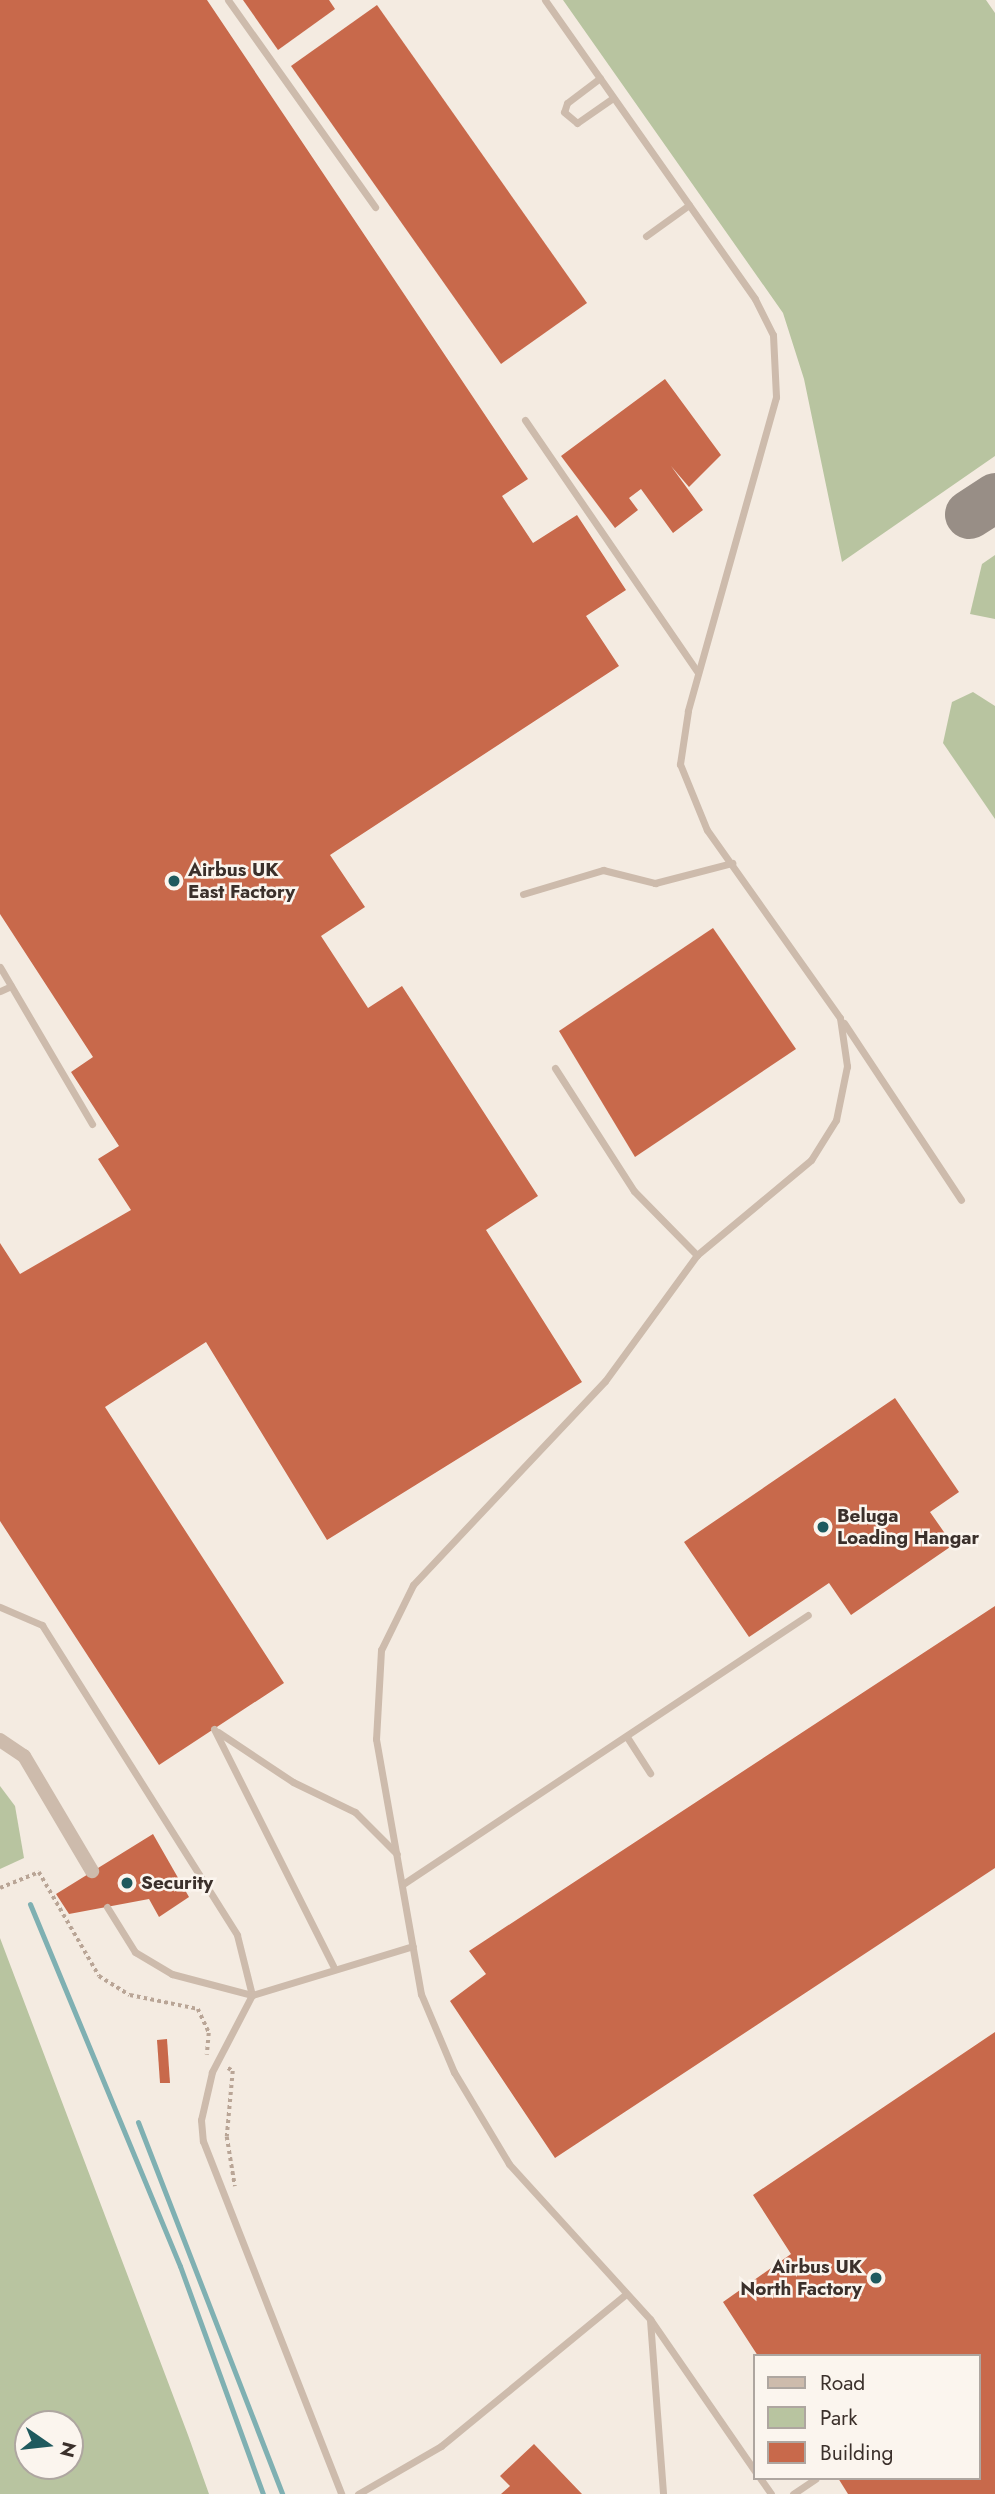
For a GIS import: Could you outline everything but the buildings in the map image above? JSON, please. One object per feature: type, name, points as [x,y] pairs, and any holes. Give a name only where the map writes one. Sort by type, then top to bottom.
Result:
[{"type":"street","points":[[0,1740],[24,1756],[92,1871]]},
{"type":"lane","points":[[228,0],[375,207]]},
{"type":"lane","points":[[545,0],[766,318],[779,373],[698,673],[680,764],[695,810],[840,1018],[961,1200]]},
{"type":"lane","points":[[600,78],[567,103],[565,112],[577,123],[613,97]]},
{"type":"lane","points":[[646,236],[689,205]]},
{"type":"lane","points":[[525,420],[698,673]]},
{"type":"lane","points":[[523,894],[603,870],[655,883],[732,863]]},
{"type":"lane","points":[[0,967],[92,1124]]},
{"type":"lane","points":[[0,991],[11,986]]},
{"type":"lane","points":[[754,2470],[650,2319],[509,2164],[480,2120],[437,2039],[412,1946],[399,1856],[380,1776],[374,1709],[381,1650],[396,1614],[446,1548],[606,1381],[697,1255],[790,1181],[836,1120],[847,1066],[840,1018]]},
{"type":"lane","points":[[555,1068],[634,1192],[697,1255]]},
{"type":"lane","points":[[0,1607],[42,1625],[237,1935],[252,1995],[217,2062],[201,2120],[209,2167],[341,2494]]},
{"type":"lane","points":[[403,1884],[808,1615]]},
{"type":"lane","points":[[333,1966],[214,1729],[293,1782],[355,1812],[399,1856]]},
{"type":"lane","points":[[627,1737],[650,1773]]},
{"type":"lane","points":[[107,1907],[135,1952],[153,1963],[172,1974],[252,1995],[333,1966],[412,1946]]},
{"type":"lane","points":[[358,2494],[441,2446],[626,2294]]},
{"type":"lane","points":[[650,2319],[663,2494]]},
{"type":"lane","points":[[793,2494],[814,2480]]},
{"type":"path","points":[[0,1888],[39,1872],[99,1976],[130,1995],[198,2009],[209,2033],[204,2053],[233,2071],[227,2137],[239,2196]]},
{"type":"green space","points":[[563,0],[986,0],[995,13],[995,456],[842,562],[804,379],[783,313]]},
{"type":"green space","points":[[995,555],[995,619],[970,614],[982,564]]},
{"type":"green space","points":[[973,692],[995,706],[995,819],[943,743],[952,702]]},
{"type":"green space","points":[[0,1786],[15,1806],[24,1858],[0,1869]]},
{"type":"green space","points":[[0,1938],[188,2435],[209,2494],[0,2494]]},
{"type":"waterway","points":[[30,1904],[180,2266],[263,2494]]},
{"type":"waterway","points":[[138,2122],[282,2494]]},
{"type":"taxiway","points":[[969,514],[995,497]]},
{"type":"place","name":"Airbus UK East Factory","points":[[174,881]]},
{"type":"place","name":"Beluga Loading Hangar","points":[[823,1527]]},
{"type":"place","name":"Security","points":[[127,1883]]},
{"type":"place","name":"Airbus UK North Factory","points":[[876,2278]]}]
